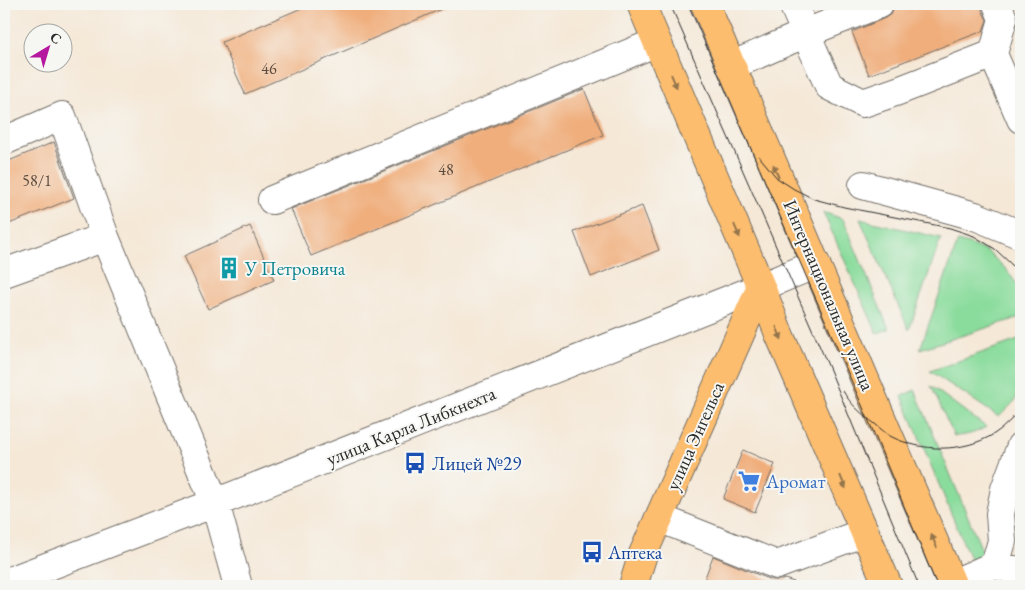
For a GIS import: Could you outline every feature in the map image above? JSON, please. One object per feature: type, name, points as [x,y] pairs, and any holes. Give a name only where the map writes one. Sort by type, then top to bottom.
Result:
[{"type":"main road","points":[[641,4],[779,334],[888,586]]},
{"type":"main road","name":"Интернациональная улица","points":[[704,4],[953,585]]},
{"type":"main road","name":"улица Энгельса","points":[[633,586],[643,554],[761,288]]},
{"type":"street","points":[[793,4],[828,86],[863,103],[993,54]]},
{"type":"street","points":[[731,66],[879,4]]},
{"type":"street","points":[[997,4],[1003,19],[993,54],[1021,118]]},
{"type":"street","points":[[272,200],[657,42]]},
{"type":"street","points":[[4,141],[62,116],[105,237],[215,504],[238,586]]},
{"type":"street","points":[[863,185],[975,216],[1021,235]]},
{"type":"street","points":[[4,273],[105,237]]},
{"type":"street","name":"улица Карла Либкнехта","points":[[4,583],[215,504],[761,288],[816,264]]},
{"type":"street","points":[[995,565],[1002,541],[1000,514],[1005,489],[1018,462]]},
{"type":"street","points":[[659,518],[777,565],[865,532]]},
{"type":"street","points":[[953,585],[995,565],[1021,572]]},
{"type":"green space","points":[[823,212],[843,219],[889,329],[877,333]]},
{"type":"green space","points":[[860,219],[941,238],[909,330]]},
{"type":"green space","points":[[958,241],[988,252],[1006,269],[1021,290],[1021,317],[920,349]]},
{"type":"green space","points":[[1021,339],[1021,389],[1014,402],[999,417],[930,371]]},
{"type":"green space","points":[[931,386],[986,427],[971,434],[954,436]]},
{"type":"green space","points":[[915,390],[984,555],[971,561],[902,396]]},
{"type":"building","points":[[311,4],[453,4],[245,94],[222,42]]},
{"type":"building","points":[[894,4],[982,4],[982,10],[987,20],[983,31],[869,75],[852,32],[885,18],[892,13]]},
{"type":"building","points":[[584,89],[603,135],[311,256],[291,209]]},
{"type":"building","points":[[54,142],[74,198],[4,226],[4,163]]},
{"type":"building","points":[[642,206],[659,250],[591,277],[574,232]]},
{"type":"building","name":"У Петровича","points":[[250,226],[274,280],[208,309],[184,256]]},
{"type":"building","name":"Аромат","points":[[743,450],[775,464],[755,512],[723,499]]},
{"type":"building","points":[[713,556],[771,580],[785,579],[794,582],[794,586],[702,586]]},
{"type":"tram line","points":[[670,4],[830,370],[919,586]]},
{"type":"tram line","points":[[688,4],[868,419],[937,586]]},
{"type":"tram line","points":[[758,155],[777,178],[814,199],[844,207],[950,228],[974,236],[995,249],[1021,276]]},
{"type":"tram line","points":[[843,391],[857,409],[888,435],[915,445],[928,447],[956,447],[982,440],[1002,428],[1021,408]]},
{"type":"place","name":"У Петровича","points":[[229,268]]},
{"type":"place","name":"Лицей №29","points":[[415,463]]},
{"type":"place","name":"Аромат","points":[[749,481]]},
{"type":"place","name":"Аптека","points":[[592,552]]}]
